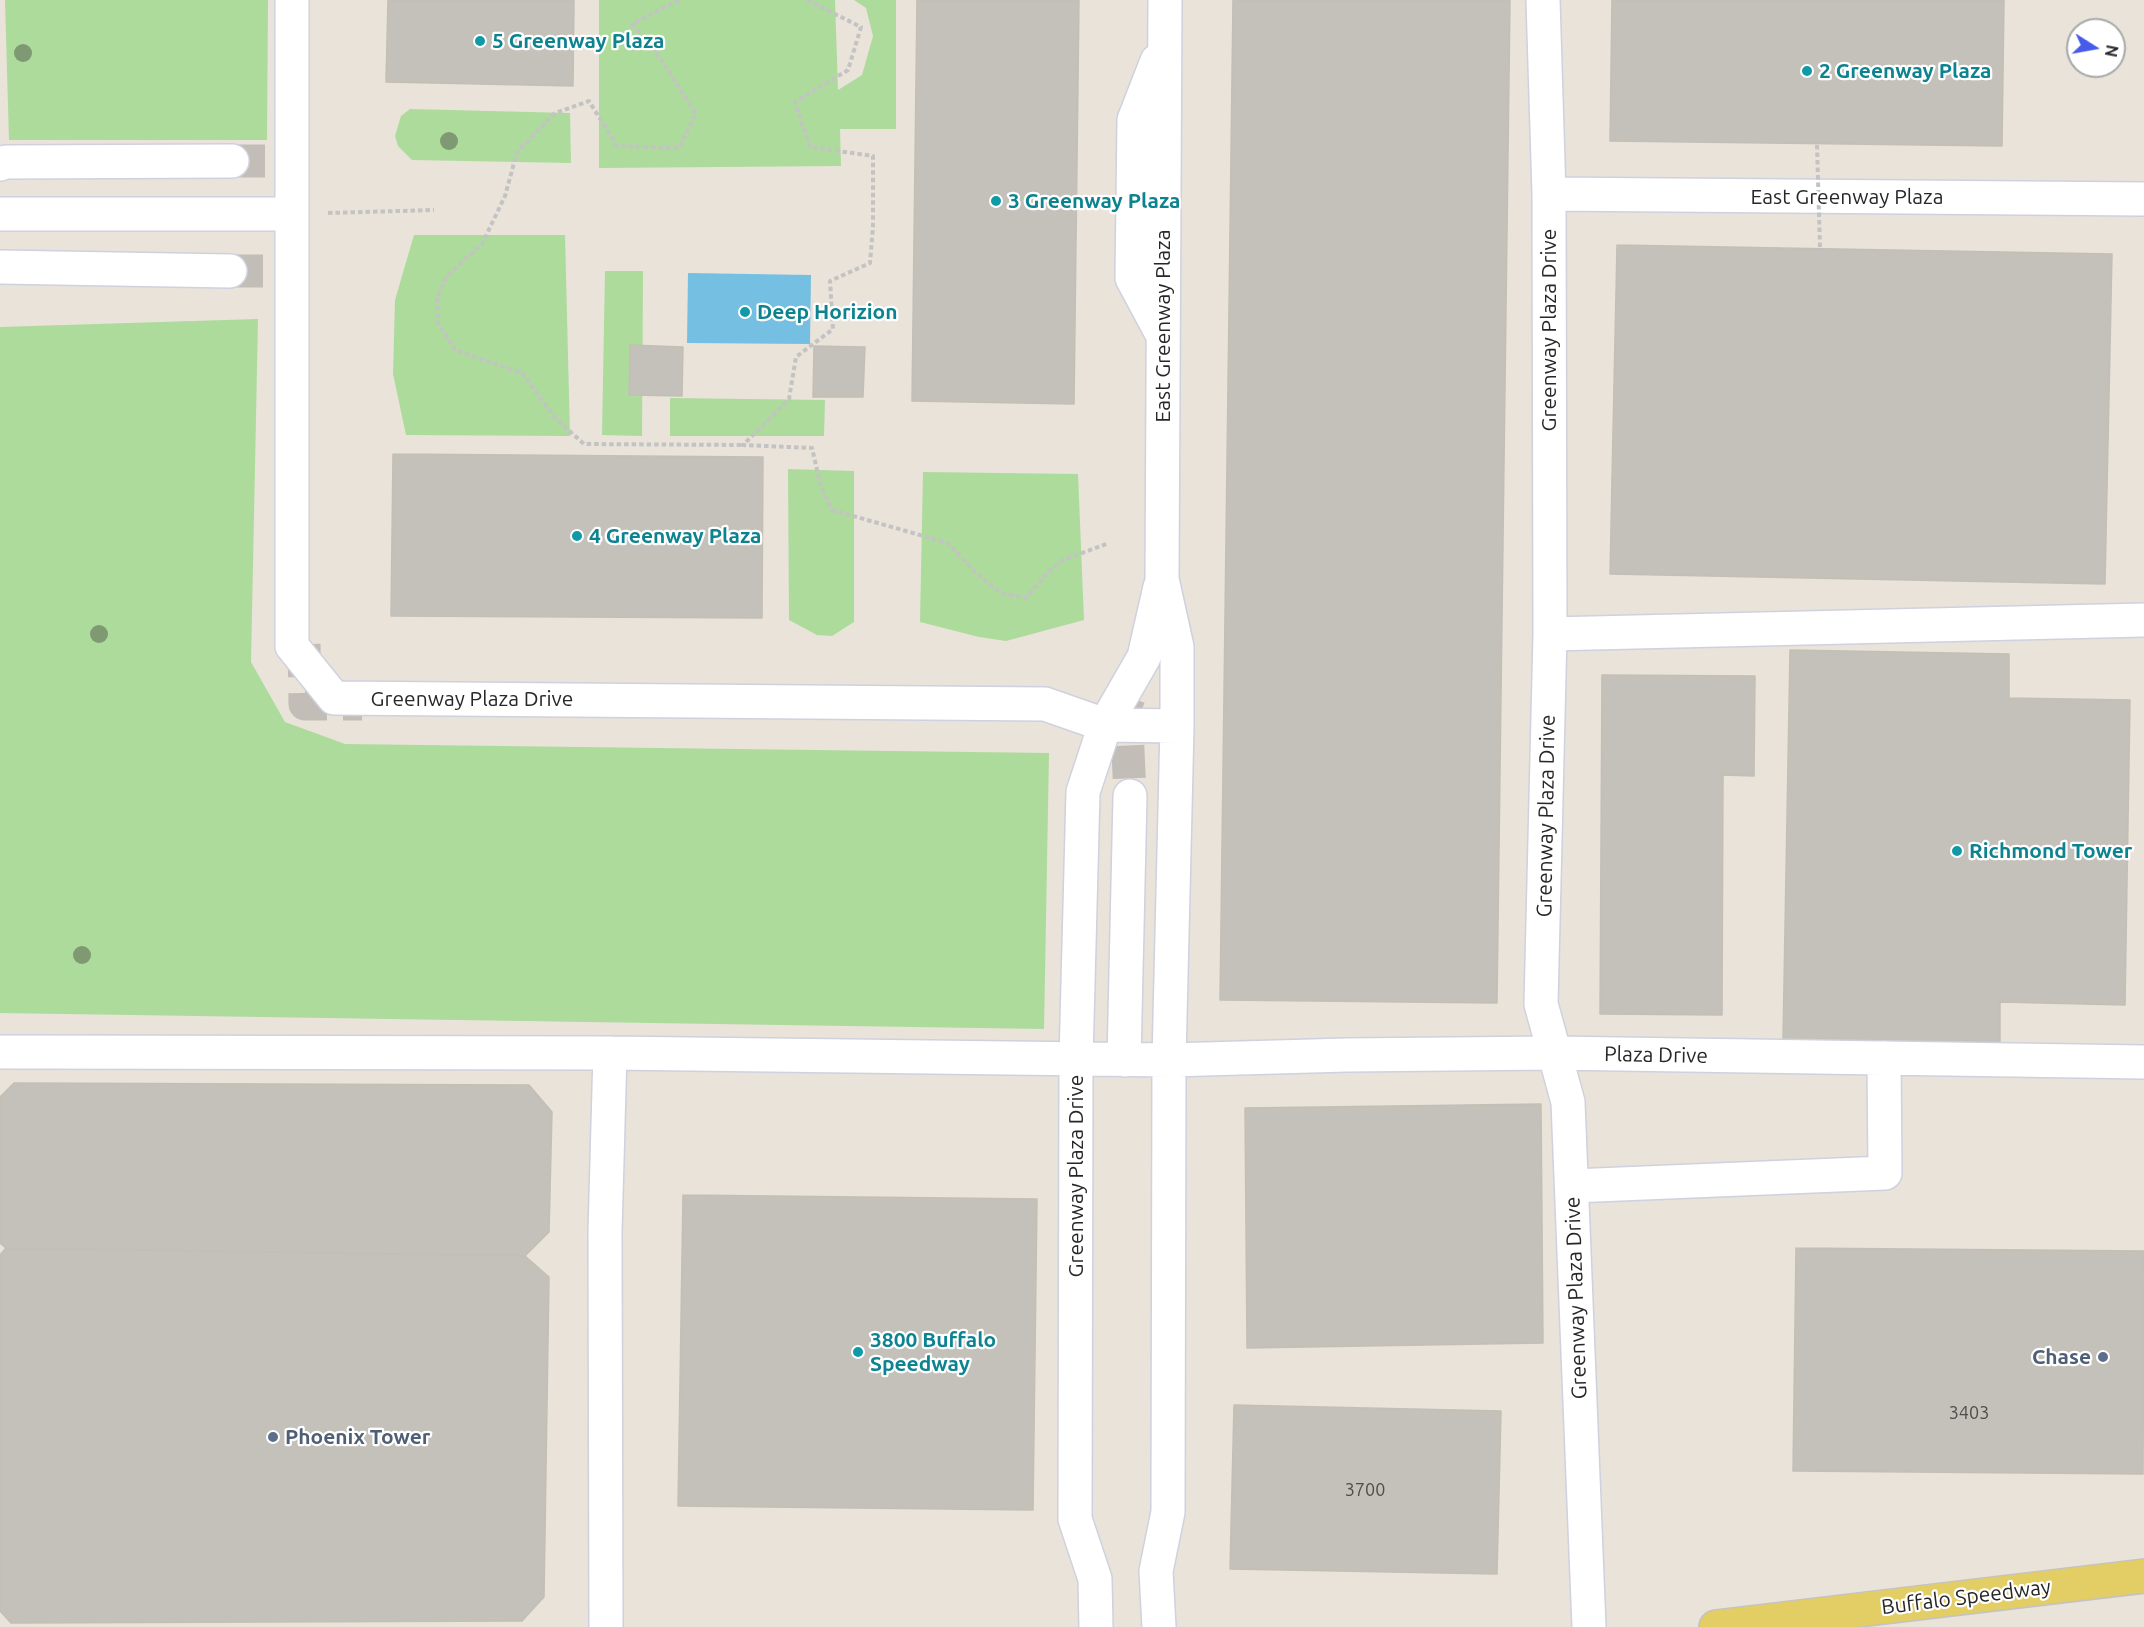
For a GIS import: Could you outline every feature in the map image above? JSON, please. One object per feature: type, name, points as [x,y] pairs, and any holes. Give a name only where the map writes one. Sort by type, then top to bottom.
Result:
[{"type":"main road","points":[[2096,1581],[2144,1554]]},
{"type":"main road","name":"Buffalo Speedway","points":[[1716,1627],[2144,1576]]},
{"type":"street","name":"East Greenway Plaza","points":[[1162,579],[1163,335],[1132,278],[1134,120],[1164,42],[1165,0]]},
{"type":"street","name":"Greenway Plaza Drive","points":[[1543,0],[1549,194],[1550,634],[1541,1004],[1568,1102],[1589,1627]]},
{"type":"street","points":[[0,214],[291,214],[295,5]]},
{"type":"street","points":[[0,164],[6,162],[232,160]]},
{"type":"street","name":"East Greenway Plaza","points":[[1549,194],[2144,200]]},
{"type":"street","name":"Greenway Plaza Drive","points":[[291,214],[292,646],[334,698],[1045,704],[1105,725],[1177,726]]},
{"type":"street","points":[[0,267],[230,271]]},
{"type":"street","name":"Greenway Plaza Drive","points":[[1096,1627],[1095,1579],[1075,1519],[1076,1059],[1083,792],[1105,725],[1144,657],[1162,579]]},
{"type":"street","points":[[1159,1627],[1156,1571],[1168,1512],[1169,1060],[1177,726],[1177,647],[1162,579]]},
{"type":"street","points":[[1550,634],[2144,620]]},
{"type":"street","points":[[1124,1060],[1131,796]]},
{"type":"street","name":"Plaza Drive","points":[[0,1052],[610,1053],[1124,1060],[1554,1053],[2144,1062]]},
{"type":"street","points":[[606,1627],[605,1232],[610,1053]]},
{"type":"street","points":[[1572,1186],[1885,1173],[1884,1058]]},
{"type":"path","points":[[679,0],[632,24],[662,61],[696,114],[679,148],[617,146],[589,101],[555,113],[517,152],[505,196],[482,244],[447,276],[437,298],[438,323],[455,350],[522,373],[556,418],[584,444],[812,448],[821,487],[832,510],[948,543],[976,573],[1001,593],[1026,598],[1047,573],[1063,560],[1109,543]]},
{"type":"path","points":[[743,446],[789,399],[796,357],[833,329],[830,281],[870,262],[873,227],[873,156],[810,147],[795,102],[848,70],[861,27],[807,0]]},
{"type":"path","points":[[1816,145],[1820,248]]},
{"type":"path","points":[[291,214],[434,210]]},
{"type":"green space","points":[[5,0],[268,0],[267,140],[9,140]]},
{"type":"green space","points":[[599,0],[835,0],[838,90],[862,75],[873,36],[866,8],[854,0],[896,0],[896,129],[840,129],[841,166],[599,168]]},
{"type":"green space","points":[[410,109],[570,113],[571,163],[412,160],[398,146],[395,136],[401,116]]},
{"type":"green space","points":[[414,235],[565,235],[570,436],[406,435],[393,374],[395,300]]},
{"type":"green space","points":[[605,271],[643,271],[642,436],[602,435]]},
{"type":"green space","points":[[258,319],[251,662],[285,722],[345,744],[1049,753],[1044,1029],[0,1013],[0,327]]},
{"type":"green space","points":[[670,398],[825,400],[824,436],[670,436]]},
{"type":"green space","points":[[788,469],[854,471],[854,622],[832,636],[817,635],[789,620]]},
{"type":"green space","points":[[923,472],[1078,474],[1084,620],[1006,641],[979,637],[920,622]]},
{"type":"water","points":[[688,273],[811,275],[810,344],[687,343]]},
{"type":"building","name":"5 Greenway Plaza","points":[[388,0],[574,0],[573,86],[386,82]]},
{"type":"building","name":"3 Greenway Plaza","points":[[917,0],[1079,0],[1074,404],[912,401]]},
{"type":"building","points":[[1233,0],[1510,0],[1497,1003],[1220,1000]]},
{"type":"building","name":"2 Greenway Plaza","points":[[1612,0],[2004,0],[2002,146],[1610,141]]},
{"type":"building","points":[[1617,245],[2112,254],[2105,584],[1610,574]]},
{"type":"building","points":[[630,345],[683,347],[682,396],[629,395]]},
{"type":"building","points":[[814,346],[865,347],[863,397],[813,397]]},
{"type":"building","name":"4 Greenway Plaza","points":[[393,454],[763,457],[762,618],[391,616]]},
{"type":"building","name":"Richmond Tower","points":[[1790,650],[2009,654],[2009,698],[2130,700],[2125,1005],[2000,1002],[2000,1042],[1783,1039]]},
{"type":"building","points":[[1602,675],[1755,676],[1754,776],[1723,775],[1722,1015],[1600,1014]]},
{"type":"building","points":[[14,1083],[529,1085],[552,1112],[549,1232],[525,1256],[6,1248],[0,1243],[0,1097]]},
{"type":"building","points":[[1541,1104],[1543,1343],[1247,1348],[1245,1108]]},
{"type":"building","name":"3800 Buffalo Speedway","points":[[683,1195],[1037,1199],[1033,1510],[678,1506]]},
{"type":"building","name":"Phoenix Tower","points":[[6,1248],[525,1256],[549,1277],[544,1597],[522,1621],[11,1623],[0,1611],[0,1255]]},
{"type":"building","points":[[1796,1248],[2144,1251],[2143,1474],[1793,1471]]},
{"type":"building","points":[[1234,1405],[1501,1411],[1497,1574],[1230,1569]]},
{"type":"tunnel","points":[[232,161],[300,161]]},
{"type":"tunnel","points":[[230,271],[298,271]]},
{"type":"tunnel","points":[[304,644],[305,704],[362,704]]},
{"type":"tunnel","points":[[1129,697],[1126,705],[1130,796]]},
{"type":"place","name":"5 Greenway Plaza","points":[[480,41]]},
{"type":"place","name":"2 Greenway Plaza","points":[[1807,71]]},
{"type":"place","name":"3 Greenway Plaza","points":[[996,201]]},
{"type":"place","name":"Deep Horizion","points":[[745,312]]},
{"type":"place","name":"4 Greenway Plaza","points":[[577,536]]},
{"type":"place","name":"Richmond Tower","points":[[1957,851]]},
{"type":"place","name":"3800 Buffalo Speedway","points":[[858,1352]]},
{"type":"place","name":"Chase","points":[[2103,1357]]},
{"type":"place","name":"Phoenix Tower","points":[[273,1437]]}]
